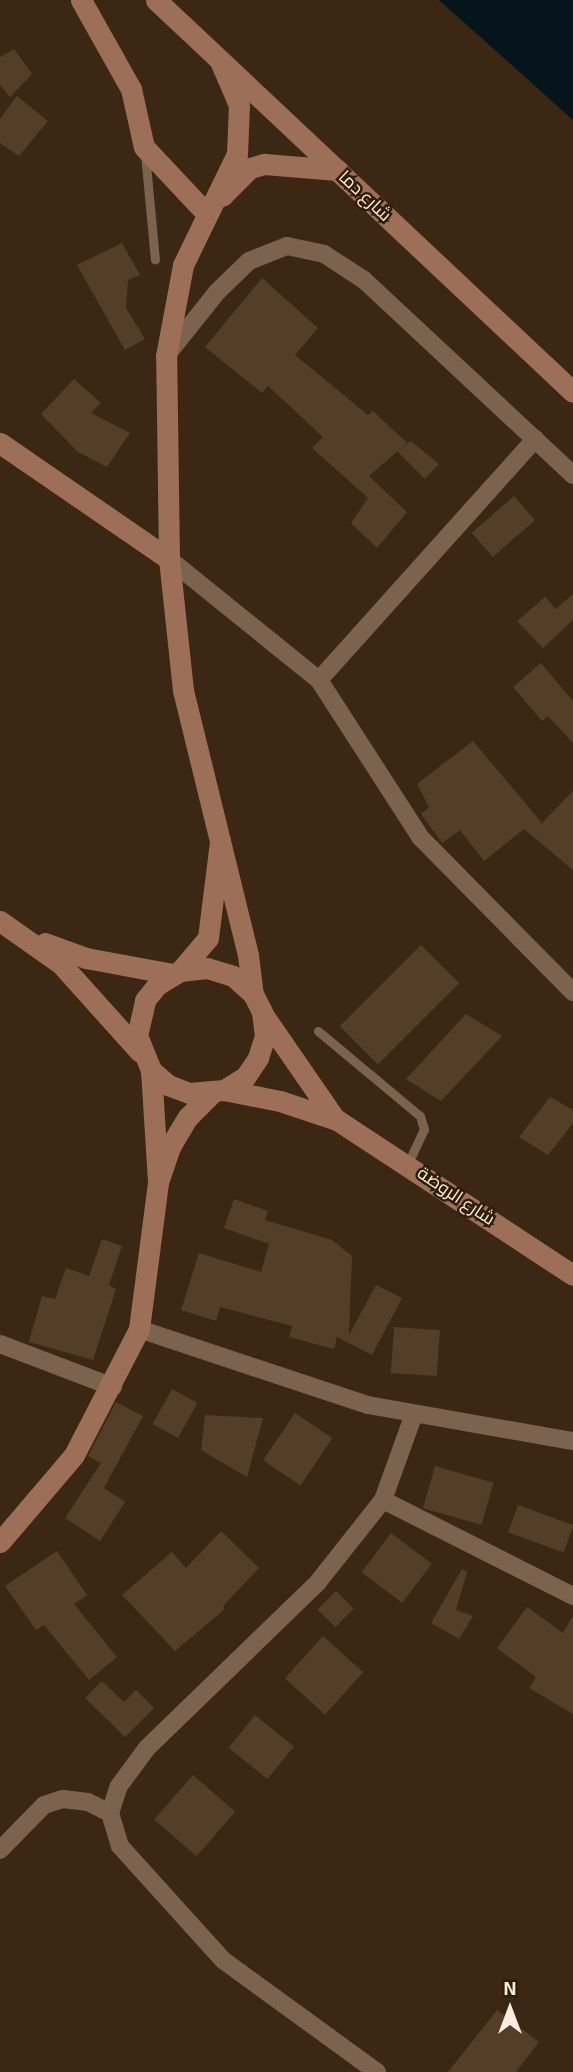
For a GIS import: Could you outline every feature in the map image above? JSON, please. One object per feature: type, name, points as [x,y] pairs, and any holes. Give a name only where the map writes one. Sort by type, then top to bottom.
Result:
[{"type":"street","points":[[81,0],[131,89],[144,147],[205,212]]},
{"type":"street","name":"شارع دما","points":[[156,0],[573,392]]},
{"type":"street","points":[[0,1542],[74,1455],[113,1387],[139,1329],[158,1182],[171,1145],[188,1117],[218,1092],[245,1077],[258,1058],[265,1036],[248,955],[183,690],[169,559],[166,356],[183,265],[205,212],[237,154],[240,131],[239,105],[220,61]]},
{"type":"street","points":[[205,212],[250,168],[279,164],[338,170]]},
{"type":"street","points":[[166,356],[217,292],[249,261],[287,246],[324,254],[364,280],[573,475]]},
{"type":"street","points":[[319,680],[535,439]]},
{"type":"street","points":[[0,443],[169,559],[319,680],[420,837],[573,992]]},
{"type":"street","points":[[158,1182],[146,1062],[138,1017],[145,1000],[176,973],[208,938],[213,921],[220,841]]},
{"type":"street","points":[[0,921],[61,964],[146,1062],[178,1089],[218,1092]]},
{"type":"street","points":[[26,937],[86,958],[176,973],[208,968],[233,976],[258,1003]]},
{"type":"street","name":"شارع الروضة","points":[[258,1003],[337,1121]]},
{"type":"street","name":"شارع الروضة","points":[[218,1092],[304,1107],[337,1121],[408,1164],[573,1275]]},
{"type":"street","points":[[139,1329],[369,1405],[573,1441]]},
{"type":"street","points":[[0,1344],[113,1387]]},
{"type":"street","points":[[377,2072],[223,1960],[120,1846],[110,1813],[119,1786],[147,1748],[318,1582],[383,1500],[414,1414]]},
{"type":"street","points":[[383,1500],[573,1596]]},
{"type":"street","points":[[0,1850],[44,1805],[63,1799],[88,1802],[110,1813]]},
{"type":"lane","points":[[144,147],[155,260]]},
{"type":"lane","points":[[318,1031],[420,1116],[424,1129],[408,1164]]},
{"type":"shaded area","points":[[439,0],[573,0],[573,120]]},
{"type":"building","points":[[14,49],[32,74],[10,97],[0,85],[0,57]]},
{"type":"building","points":[[17,96],[48,121],[19,156],[0,143],[0,119]]},
{"type":"building","points":[[122,243],[140,275],[128,280],[126,308],[145,339],[125,350],[77,265]]},
{"type":"building","points":[[262,278],[318,328],[295,355],[368,415],[373,411],[407,443],[369,476],[407,512],[377,548],[351,523],[368,498],[312,448],[323,437],[268,386],[262,393],[205,347]]},
{"type":"building","points":[[74,379],[101,403],[91,413],[130,433],[107,467],[78,452],[41,414]]},
{"type":"building","points":[[411,441],[439,464],[425,479],[397,451]]},
{"type":"building","points":[[514,496],[535,520],[493,557],[472,533]]},
{"type":"building","points":[[573,594],[573,620],[543,648],[517,621],[545,597],[556,609]]},
{"type":"building","points":[[541,663],[573,701],[573,743],[548,716],[542,721],[513,687]]},
{"type":"building","points":[[473,741],[542,823],[573,791],[573,870],[524,829],[484,861],[460,830],[442,843],[421,814],[429,807],[417,784]]},
{"type":"building","points":[[421,945],[459,983],[378,1065],[340,1026]]},
{"type":"building","points":[[466,1014],[502,1036],[441,1101],[406,1079]]},
{"type":"building","points":[[550,1097],[573,1110],[573,1123],[548,1155],[519,1137]]},
{"type":"building","points":[[234,1199],[268,1211],[265,1220],[332,1240],[352,1256],[349,1335],[376,1285],[402,1298],[372,1355],[337,1337],[334,1349],[289,1337],[292,1326],[220,1307],[216,1321],[181,1310],[199,1253],[261,1272],[269,1244],[224,1228]]},
{"type":"building","points":[[102,1239],[122,1246],[109,1285],[116,1289],[93,1360],[29,1342],[42,1296],[55,1299],[66,1268],[89,1276]]},
{"type":"building","points":[[394,1327],[440,1330],[437,1376],[391,1373]]},
{"type":"building","points":[[172,1389],[197,1403],[178,1438],[153,1424]]},
{"type":"building","points":[[116,1402],[143,1416],[104,1488],[125,1502],[100,1541],[65,1518],[101,1463],[88,1456]]},
{"type":"building","points":[[295,1413],[332,1438],[300,1485],[263,1460]]},
{"type":"building","points":[[205,1415],[263,1418],[247,1477],[201,1450]]},
{"type":"building","points":[[435,1466],[494,1483],[482,1525],[423,1508]]},
{"type":"building","points":[[518,1505],[573,1525],[564,1552],[508,1532]]},
{"type":"building","points":[[221,1531],[259,1568],[223,1606],[225,1609],[175,1651],[122,1595],[172,1552],[186,1568]]},
{"type":"building","points":[[391,1533],[432,1564],[402,1603],[362,1572]]},
{"type":"building","points":[[57,1551],[87,1595],[74,1604],[117,1657],[89,1680],[44,1625],[36,1630],[5,1586]]},
{"type":"building","points":[[462,1569],[467,1572],[456,1610],[473,1616],[459,1639],[431,1623]]},
{"type":"building","points":[[336,1591],[354,1609],[335,1627],[318,1609]]},
{"type":"building","points":[[527,1607],[563,1633],[573,1616],[573,1714],[529,1688],[536,1677],[497,1648]]},
{"type":"building","points":[[323,1636],[363,1672],[325,1714],[285,1678]]},
{"type":"building","points":[[102,1681],[124,1702],[136,1690],[154,1708],[125,1737],[85,1698]]},
{"type":"building","points":[[255,1715],[294,1746],[267,1779],[229,1748]]},
{"type":"building","points":[[193,1775],[235,1812],[197,1856],[154,1820]]},
{"type":"building","points":[[497,2010],[539,2042],[516,2072],[448,2072]]}]
